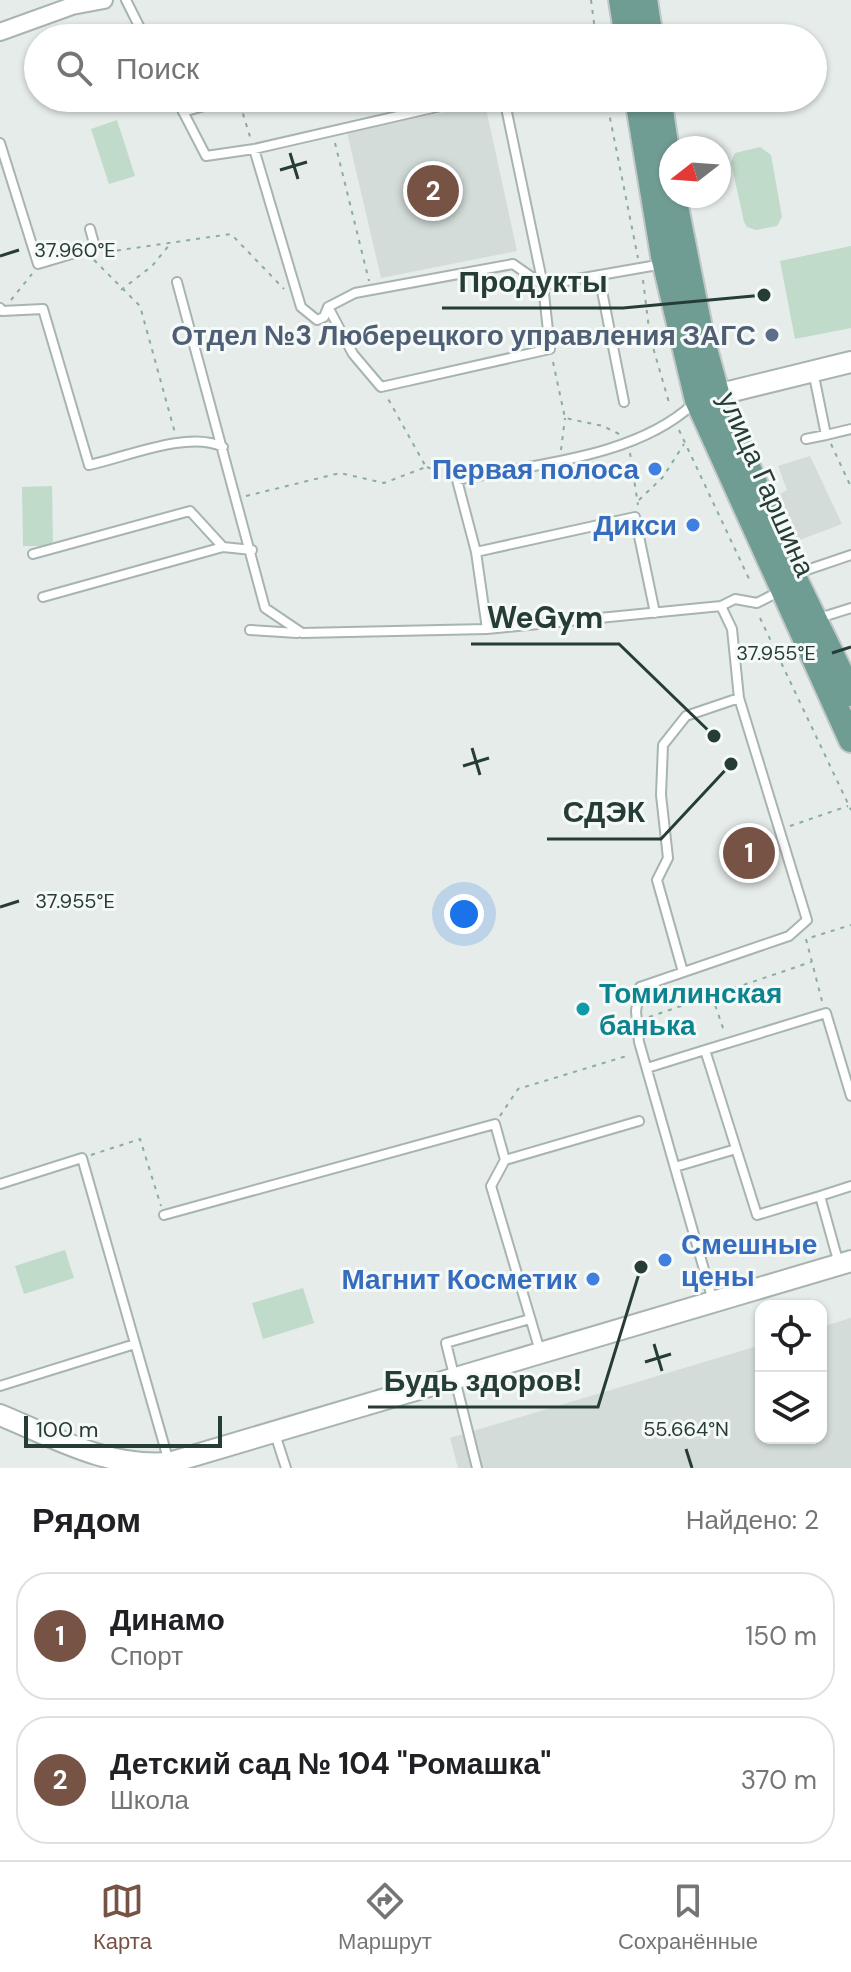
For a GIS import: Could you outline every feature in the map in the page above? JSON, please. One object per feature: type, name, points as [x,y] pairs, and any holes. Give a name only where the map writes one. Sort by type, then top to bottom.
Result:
[{"type":"main road","points":[[621,0],[625,24]]},
{"type":"main road","points":[[645,0],[649,24]]},
{"type":"main road","name":"улица Гаршина","points":[[639,112],[664,264],[707,396],[851,740]]},
{"type":"main road","points":[[661,112],[665,136]]},
{"type":"main road","name":"улица Гаршина","points":[[676,208],[702,338],[707,396]]},
{"type":"main road","name":"улица Гаршина","points":[[787,582],[815,619],[848,682]]},
{"type":"street","points":[[0,32],[72,6],[104,0]]},
{"type":"street","points":[[707,396],[851,362]]},
{"type":"street","points":[[0,1415],[90,1454],[141,1467],[169,1463],[845,1263]]},
{"type":"lane","points":[[126,0],[138,24]]},
{"type":"lane","points":[[183,112],[206,156],[254,149],[414,112]]},
{"type":"lane","points":[[328,307],[353,354],[381,387],[550,349],[543,285],[507,112]]},
{"type":"lane","points":[[0,143],[38,264],[95,247],[90,229]]},
{"type":"lane","points":[[254,149],[301,307],[317,320],[324,317],[328,307],[355,293],[513,264],[543,285],[664,264]]},
{"type":"lane","points":[[599,276],[624,402]]},
{"type":"lane","points":[[177,282],[252,550],[265,608],[302,633]]},
{"type":"lane","points":[[1,310],[43,309],[89,465],[178,442],[211,441],[223,447]]},
{"type":"lane","points":[[813,371],[826,435]]},
{"type":"lane","points":[[487,629],[476,552],[457,480],[628,443],[674,421],[707,396]]},
{"type":"lane","points":[[806,439],[851,429]]},
{"type":"lane","points":[[33,554],[190,511],[223,547]]},
{"type":"lane","points":[[476,552],[635,517],[655,613]]},
{"type":"lane","points":[[43,597],[223,547],[252,550]]},
{"type":"lane","points":[[250,630],[302,633],[487,629],[721,606],[735,599],[757,603],[787,582],[851,555]]},
{"type":"lane","points":[[713,1301],[642,1052],[637,1022],[640,987],[789,936],[807,920],[739,698],[732,629],[721,606]]},
{"type":"lane","points":[[815,619],[851,608]]},
{"type":"lane","points":[[683,972],[657,880],[668,858],[661,795],[663,745],[686,716],[739,698]]},
{"type":"lane","points":[[647,1068],[826,1013],[851,1096]]},
{"type":"lane","points":[[705,1050],[757,1215],[851,1186]]},
{"type":"lane","points":[[505,1160],[639,1121]]},
{"type":"lane","points":[[164,1215],[495,1124],[505,1160],[491,1186],[540,1352]]},
{"type":"lane","points":[[675,1167],[736,1149]]},
{"type":"lane","points":[[0,1184],[82,1158],[169,1463]]},
{"type":"lane","points":[[820,1196],[845,1263]]},
{"type":"lane","points":[[477,1468],[446,1343],[530,1319]]},
{"type":"lane","points":[[0,1386],[135,1344]]},
{"type":"lane","points":[[274,1430],[286,1468]]},
{"type":"path","points":[[591,0],[594,24]]},
{"type":"path","points":[[242,112],[254,149]]},
{"type":"path","points":[[331,131],[371,290]]},
{"type":"path","points":[[98,253],[231,234],[301,307]]},
{"type":"path","points":[[121,290],[152,266],[172,243]]},
{"type":"path","points":[[86,250],[121,290],[140,306],[178,442]]},
{"type":"path","points":[[1,310],[32,273]]},
{"type":"path","points":[[550,349],[565,418],[560,459]]},
{"type":"path","points":[[381,387],[426,467],[457,480]]},
{"type":"path","points":[[565,418],[603,426],[628,443],[639,500],[635,517]]},
{"type":"path","points":[[826,435],[851,487]]},
{"type":"path","points":[[639,500],[663,477],[685,443]]},
{"type":"path","points":[[237,498],[340,473],[384,483],[426,467]]},
{"type":"path","points":[[760,618],[850,808],[779,830]]},
{"type":"path","points":[[826,1013],[806,939],[851,925]]},
{"type":"path","points":[[637,1022],[811,962]]},
{"type":"path","points":[[712,996],[728,1043]]},
{"type":"path","points":[[495,1124],[518,1089],[642,1052]]},
{"type":"path","points":[[82,1158],[140,1139],[164,1215]]},
{"type":"shaded area","points":[[446,112],[487,112],[517,251],[381,278],[347,132]]},
{"type":"shaded area","points":[[810,456],[842,524],[797,541],[780,494],[787,490],[778,466]]},
{"type":"shaded area","points":[[851,1318],[851,1468],[458,1468],[450,1438],[755,1347],[755,1444],[827,1444],[827,1325]]},
{"type":"green space","points":[[117,120],[135,176],[109,184],[91,129]]},
{"type":"green space","points":[[760,147],[771,155],[782,217],[777,226],[756,230],[747,227],[744,222],[731,162],[735,153]]},
{"type":"green space","points":[[851,246],[851,328],[795,339],[780,261]]},
{"type":"green space","points":[[52,486],[53,546],[23,546],[22,487]]},
{"type":"green space","points":[[65,1250],[74,1278],[24,1294],[15,1266]]},
{"type":"green space","points":[[303,1288],[314,1323],[263,1339],[252,1303]]},
{"type":"place","name":"Детский сад № 104 \"Ромашка\"","points":[[433,191]]},
{"type":"place","name":"Продукты","points":[[764,295]]},
{"type":"place","name":"Отдел №3 Люберецкого управления ЗАГС","points":[[772,335]]},
{"type":"place","name":"Первая полоса","points":[[655,469]]},
{"type":"place","name":"Дикси","points":[[693,525]]},
{"type":"place","name":"WeGym","points":[[714,736]]},
{"type":"place","name":"СДЭК","points":[[731,764]]},
{"type":"place","name":"Динамо","points":[[749,853]]},
{"type":"place","name":"Томилинская банька","points":[[583,1009]]},
{"type":"place","name":"Смешные цены","points":[[665,1260]]},
{"type":"place","name":"Будь здоров!","points":[[641,1267]]},
{"type":"place","name":"Магнит Косметик","points":[[593,1279]]}]
